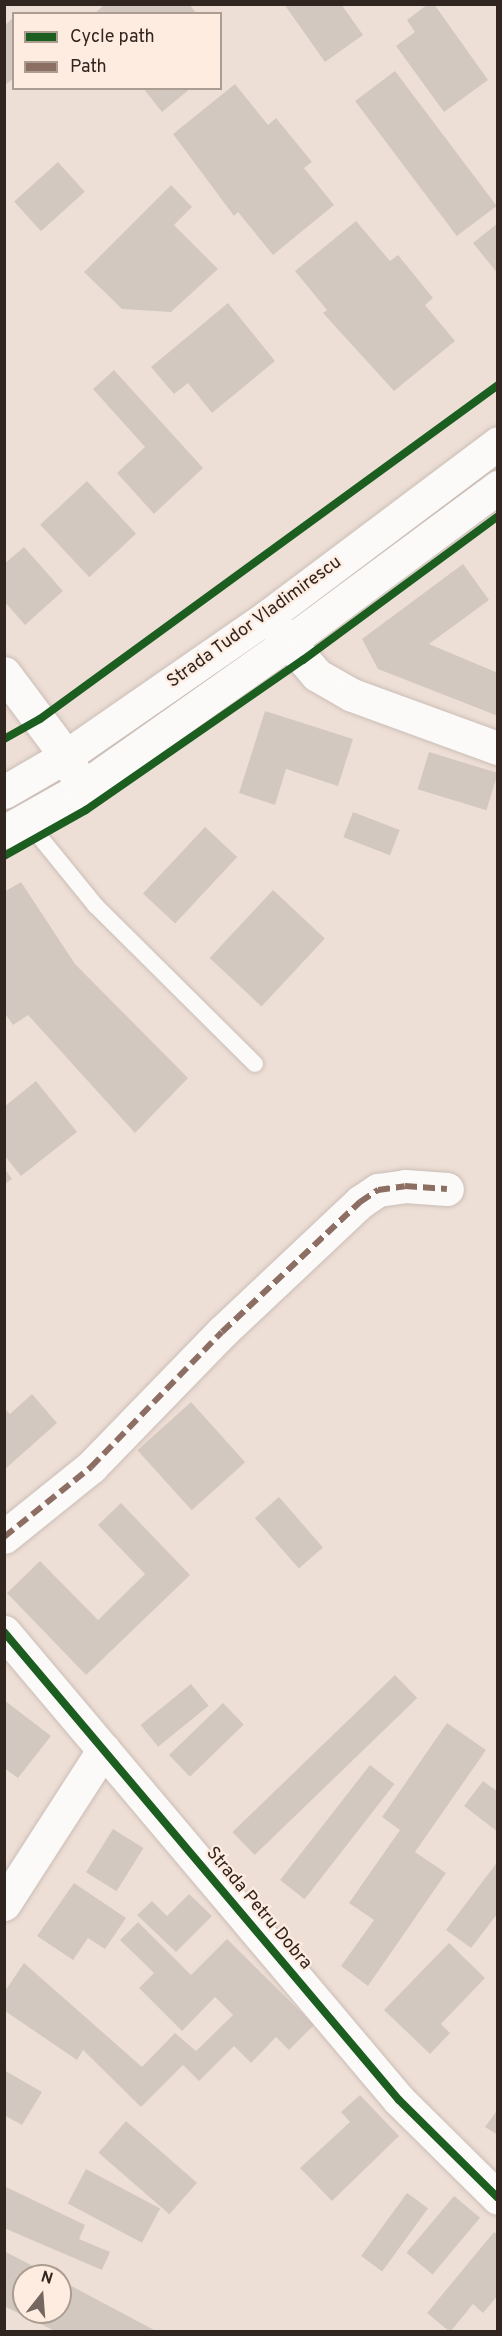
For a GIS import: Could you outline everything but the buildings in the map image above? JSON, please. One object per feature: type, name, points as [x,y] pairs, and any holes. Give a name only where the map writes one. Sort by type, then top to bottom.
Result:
[{"type":"street","name":"Strada Tudor Vladimirescu","points":[[4,792],[66,756],[268,616],[498,443]]},
{"type":"street","name":"Strada Tudor Vladimirescu","points":[[15,826],[82,788],[287,643],[498,487]]},
{"type":"street","points":[[268,616],[287,643],[317,675],[351,695],[498,748]]},
{"type":"street","points":[[4,673],[66,756],[82,788]]},
{"type":"street","points":[[4,1538],[91,1467],[222,1332],[360,1202],[378,1190],[405,1186],[447,1189]]},
{"type":"street","name":"Strada Petru Dobra","points":[[4,1632],[399,2100],[498,2198]]},
{"type":"street","points":[[4,1904],[104,1749]]},
{"type":"lane","points":[[15,826],[255,1064]]},
{"type":"marked path","points":[[4,1537],[91,1467],[222,1332],[360,1202],[378,1190],[405,1186],[447,1189]]},
{"type":"cycle path","points":[[4,739],[40,719],[498,385]]},
{"type":"cycle path","points":[[4,856],[86,810],[303,660],[498,516]]},
{"type":"cycle path","points":[[4,1632],[399,2100],[498,2198]]}]
